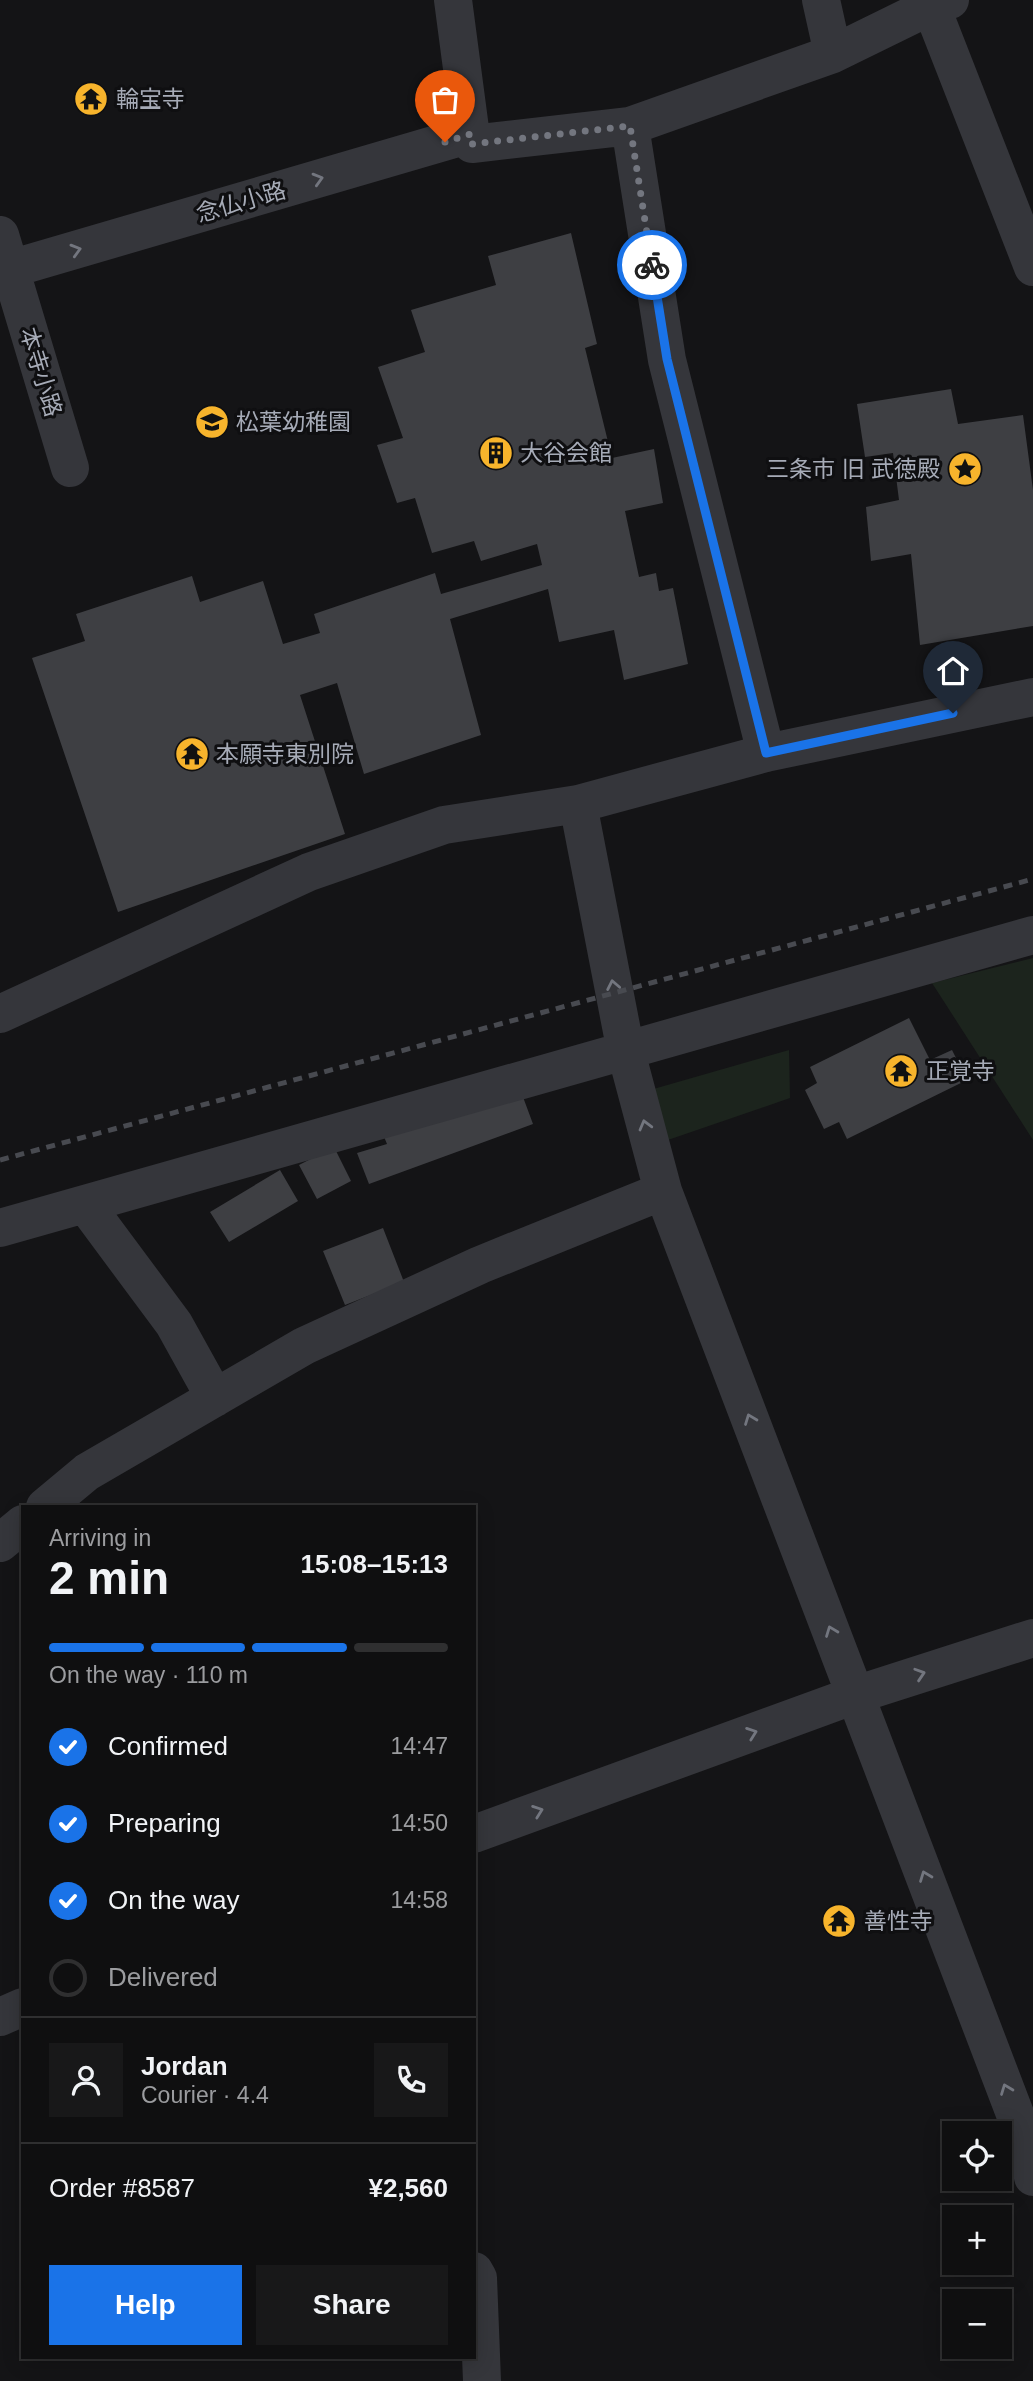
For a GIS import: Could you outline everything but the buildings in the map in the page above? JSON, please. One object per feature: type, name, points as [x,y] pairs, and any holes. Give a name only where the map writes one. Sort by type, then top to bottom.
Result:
[{"type":"street","points":[[453,0],[471,139]]},
{"type":"street","points":[[821,0],[833,54]]},
{"type":"street","points":[[936,2],[1033,267]]},
{"type":"street","name":"念仏小路","points":[[5,252],[471,139],[630,126],[833,54],[936,2]]},
{"type":"street","points":[[630,126],[667,359],[766,753]]},
{"type":"street","name":"本寺小路","points":[[5,252],[70,468]]},
{"type":"street","points":[[0,1014],[309,872],[444,825],[578,804],[766,753],[1033,696]]},
{"type":"street","points":[[578,804],[626,1052],[663,1191],[1028,2148],[1033,2177]]},
{"type":"street","points":[[0,1228],[1033,934]]},
{"type":"street","points":[[47,1505],[88,1472],[304,1346],[480,1265],[663,1191]]},
{"type":"street","points":[[85,1204],[174,1324],[215,1398]]},
{"type":"street","points":[[0,1543],[21,1526]]},
{"type":"street","points":[[476,1833],[855,1695],[1033,1638]]},
{"type":"street","points":[[0,2017],[21,2008]]},
{"type":"street","points":[[476,2274],[482,2381]]},
{"type":"shaded area","points":[[1033,958],[1033,1140],[932,983]]},
{"type":"shaded area","points":[[789,1050],[790,1098],[665,1141],[650,1090]]},
{"type":"railway","points":[[0,1160],[1033,879]]},
{"type":"way so far","points":[[445,142],[471,134],[472,144],[630,126],[652,265]]},
{"type":"place","name":"輪宝寺","points":[[91,99]]},
{"type":"place","name":"松葉幼稚園","points":[[212,422]]},
{"type":"place","name":"大谷会館","points":[[496,453]]},
{"type":"place","name":"三条市 旧 武徳殿","points":[[965,469]]},
{"type":"place","name":"本願寺東別院","points":[[192,754]]},
{"type":"place","name":"正覚寺","points":[[901,1071]]},
{"type":"place","name":"善性寺","points":[[839,1921]]},
{"type":"route","points":[[652,265],[667,359],[766,753],[953,713]]}]
